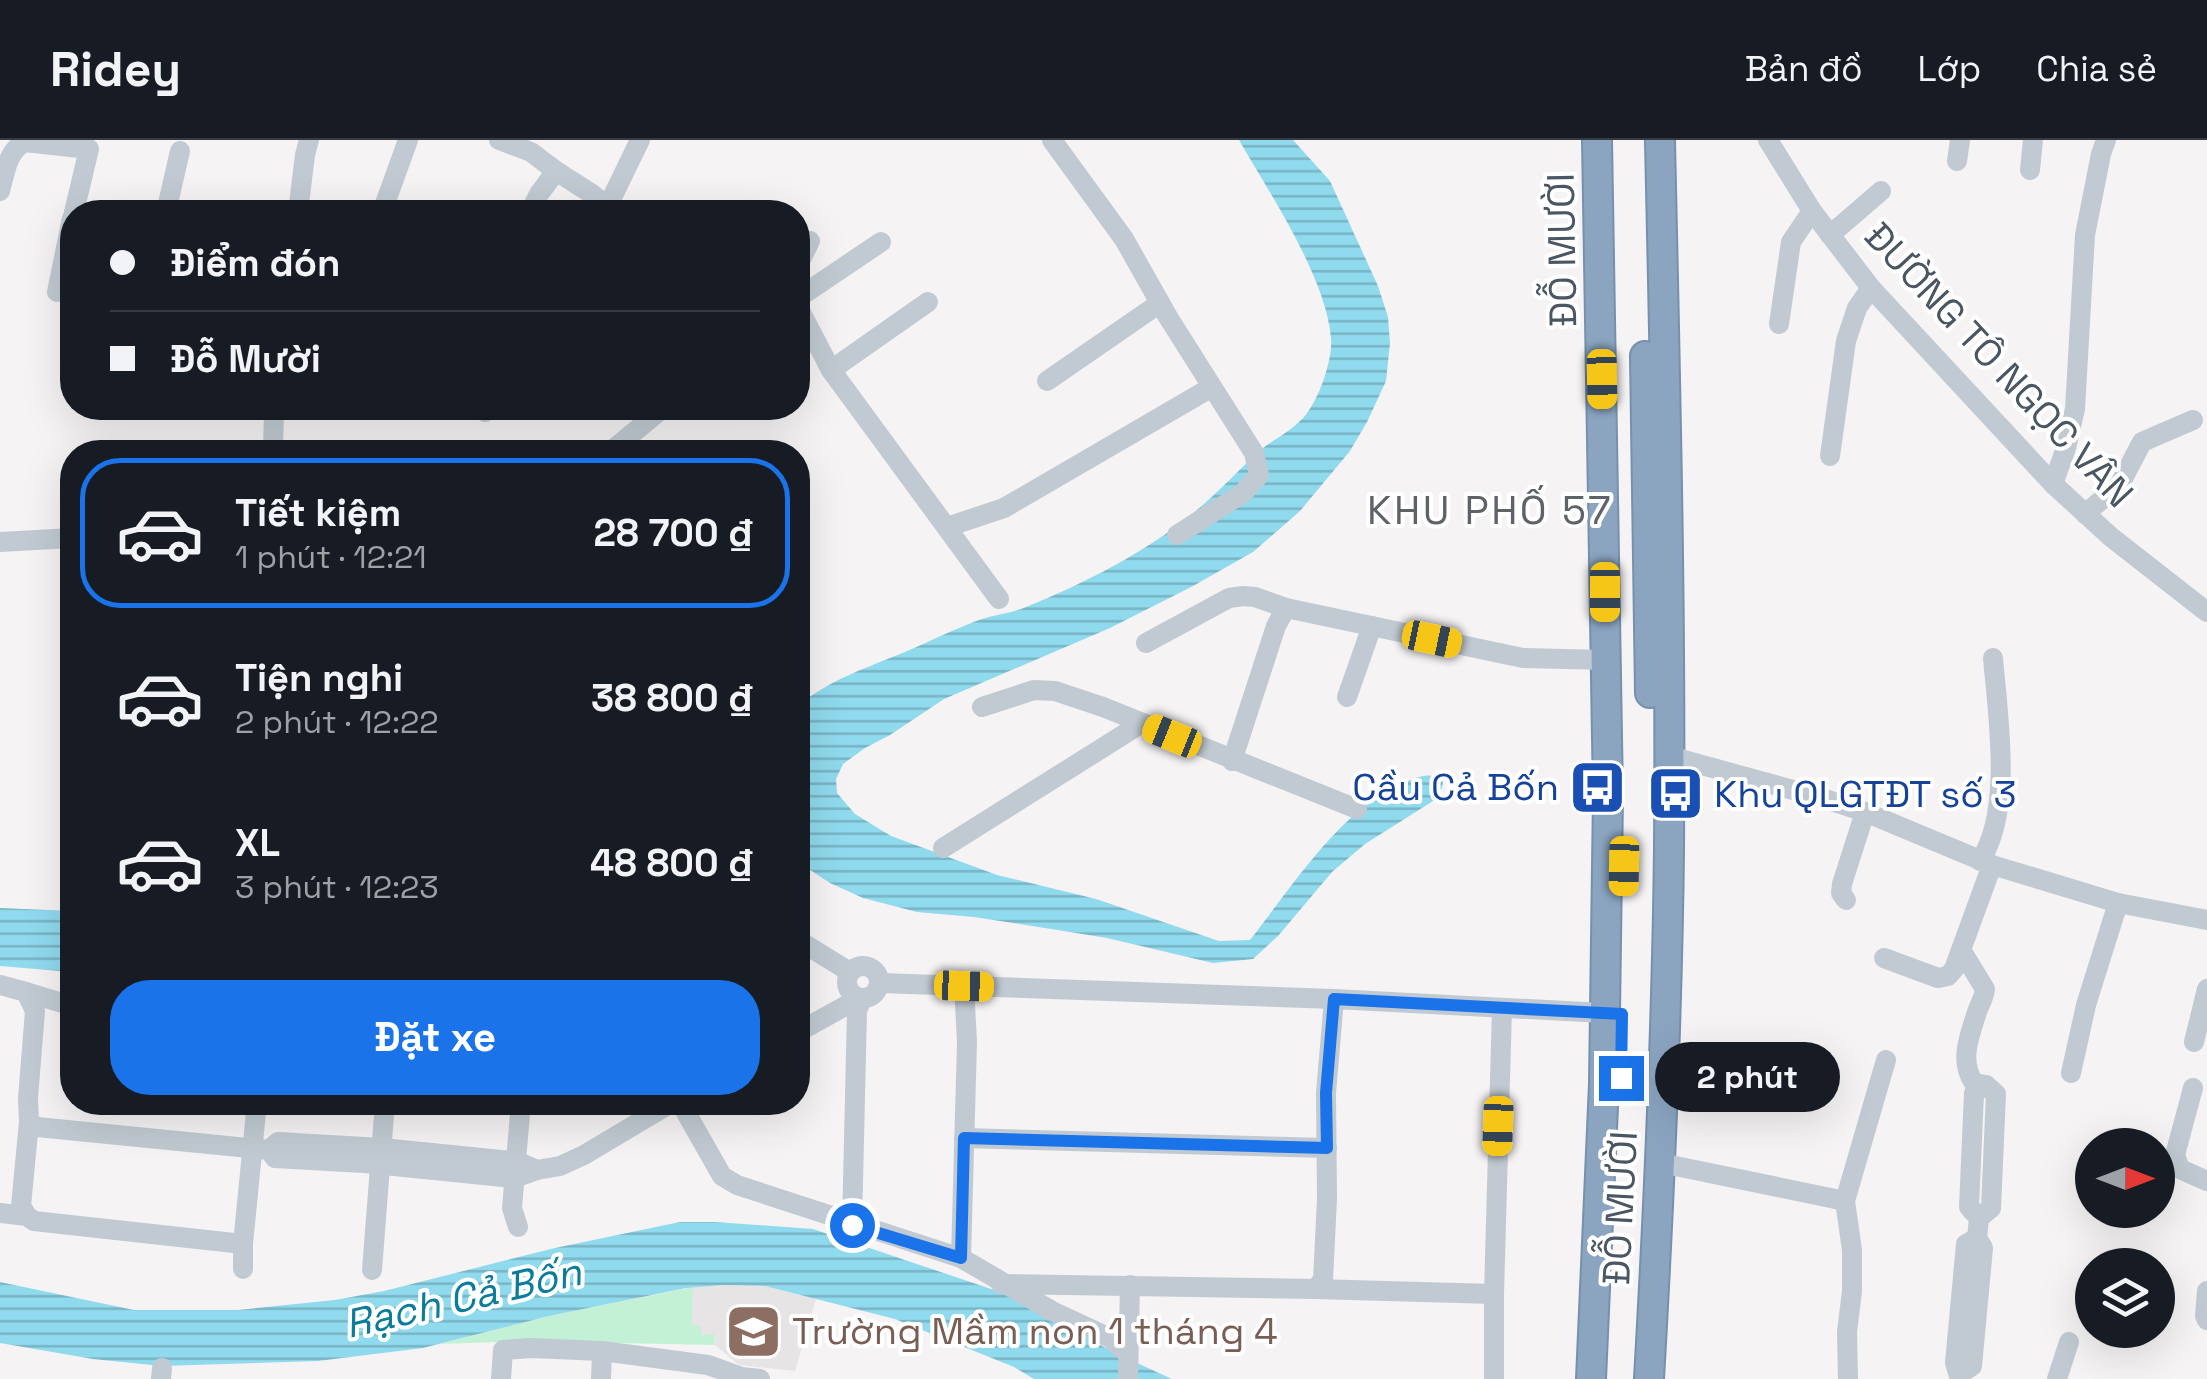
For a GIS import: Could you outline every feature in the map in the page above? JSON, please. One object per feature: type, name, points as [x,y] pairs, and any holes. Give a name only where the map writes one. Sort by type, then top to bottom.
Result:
[{"type":"highway","name":"ĐỖ MƯỜI","points":[[1598,140],[1613,1013],[1621,1110],[1609,1379]]},
{"type":"highway","name":"ĐỖ MƯỜI","points":[[1591,1379],[1604,1084],[1613,1013],[1624,594],[1616,140]]},
{"type":"highway","name":"ĐỖ MƯỜI","points":[[1632,1379],[1650,855],[1641,140]]},
{"type":"highway","name":"ĐỖ MƯỜI","points":[[1649,1379],[1661,1163],[1669,756],[1670,616],[1660,140]]},
{"type":"street","points":[[299,200],[309,140]]},
{"type":"street","points":[[386,200],[408,140]]},
{"type":"street","points":[[499,140],[531,152],[599,200]]},
{"type":"street","points":[[615,200],[640,140]]},
{"type":"street","points":[[1052,140],[1124,239],[1254,454],[1258,475],[1243,493],[1177,535]]},
{"type":"street","name":"ĐƯỜNG TÔ NGỌC VÂN","points":[[1768,140],[1812,211],[1871,288],[2053,484],[2207,612]]},
{"type":"street","points":[[2030,170],[2032,140]]},
{"type":"street","points":[[2053,484],[2075,409],[2085,235],[2106,140]]},
{"type":"street","points":[[0,191],[15,147],[24,142],[89,149],[77,200]]},
{"type":"street","points":[[169,200],[180,151]]},
{"type":"street","points":[[536,200],[556,171]]},
{"type":"street","points":[[1830,235],[1881,190]]},
{"type":"street","points":[[1779,324],[1791,242],[1812,211]]},
{"type":"street","points":[[810,290],[881,242]]},
{"type":"street","points":[[58,292],[60,282]]},
{"type":"street","points":[[1830,456],[1846,341],[1857,308],[1871,288]]},
{"type":"street","points":[[831,370],[928,302]]},
{"type":"street","points":[[1048,381],[1160,302]]},
{"type":"street","points":[[810,330],[831,370],[999,600]]},
{"type":"street","points":[[947,527],[1004,508],[1212,387]]},
{"type":"street","points":[[624,440],[649,420]]},
{"type":"street","points":[[2085,514],[2120,484],[2142,442],[2193,420]]},
{"type":"street","points":[[0,542],[60,539]]},
{"type":"street","points":[[1146,642],[1230,598],[1243,596],[1523,658],[1606,660]]},
{"type":"street","points":[[1232,760],[1276,626],[1286,608]]},
{"type":"street","points":[[1348,697],[1372,626]]},
{"type":"street","points":[[1884,958],[1938,978],[1948,976],[1961,950],[1990,846],[2002,774],[1993,658]]},
{"type":"street","points":[[982,708],[1034,690],[1056,691],[1357,809]]},
{"type":"street","points":[[944,848],[1142,723]]},
{"type":"street","points":[[1669,756],[1865,812],[1986,863],[2118,903],[2207,920]]},
{"type":"street","points":[[1846,900],[1842,884],[1865,812]]},
{"type":"street","points":[[2071,1073],[2086,1005],[2118,903]]},
{"type":"street","points":[[810,947],[850,972]]},
{"type":"street","points":[[1960,1377],[1972,1366],[1983,1248],[1978,1228],[1991,1208],[1996,1094],[1986,1085],[1974,1084],[1964,1062],[1978,1007],[1985,996],[1961,950]]},
{"type":"street","points":[[810,1025],[877,992],[877,973],[868,966],[858,966],[846,982],[850,992],[860,998]]},
{"type":"street","points":[[880,983],[1613,1013]]},
{"type":"street","points":[[0,985],[60,1002]]},
{"type":"street","points":[[961,1258],[964,986]]},
{"type":"street","points":[[2194,1042],[2207,989]]},
{"type":"street","points":[[26,992],[35,1011],[21,1206],[27,1216],[34,1221],[243,1244]]},
{"type":"street","points":[[852,1225],[860,998]]},
{"type":"street","points":[[1315,1289],[1324,1280],[1328,1199],[1326,1093],[1334,999]]},
{"type":"street","points":[[1494,1379],[1502,1008]]},
{"type":"street","points":[[1848,1379],[1852,1250],[1845,1201],[1886,1060]]},
{"type":"street","points":[[2193,1088],[2175,1155],[2180,1169],[2207,1181]]},
{"type":"street","points":[[242,1269],[260,1149],[259,1115]]},
{"type":"street","points":[[372,1270],[384,1115]]},
{"type":"street","points":[[518,1228],[512,1208],[519,1115]]},
{"type":"street","points":[[29,1122],[37,1127],[260,1149],[278,1142],[381,1157],[537,1170],[584,1156],[655,1115]]},
{"type":"street","points":[[685,1115],[722,1176],[737,1186],[961,1258],[1001,1284],[1110,1338],[1128,1368]]},
{"type":"street","points":[[964,1138],[1327,1148]]},
{"type":"street","points":[[1661,1163],[1845,1201]]},
{"type":"street","points":[[0,1213],[27,1216]]},
{"type":"street","points":[[1001,1284],[1494,1294]]},
{"type":"street","points":[[1128,1368],[1130,1284]]},
{"type":"street","points":[[2207,1292],[2207,1320]]},
{"type":"street","points":[[2057,1379],[2069,1342]]},
{"type":"street","points":[[502,1379],[503,1350],[530,1348],[602,1351],[760,1379]]},
{"type":"street","points":[[601,1379],[602,1351]]},
{"type":"shaded area","name":"Trường Mầm non 1 tháng 4","points":[[765,1286],[816,1299],[795,1371],[739,1365],[715,1345],[715,1337],[700,1335],[692,1326],[693,1287]]},
{"type":"green space","points":[[693,1287],[692,1325],[701,1327],[701,1335],[714,1334],[715,1345],[522,1341],[441,1344],[549,1316]]},
{"type":"water","points":[[1239,140],[1293,140],[1330,181],[1378,286],[1388,317],[1386,381],[1350,451],[1300,511],[1253,552],[1110,628],[944,699],[843,764],[836,779],[837,793],[855,814],[891,836],[997,875],[1096,899],[1219,941],[1250,940],[1320,850],[1384,793],[1408,781],[1434,776],[1443,782],[1433,801],[1365,844],[1332,872],[1278,936],[1253,959],[1213,963],[1107,938],[917,912],[863,898],[810,870],[810,698],[849,675],[972,623],[1048,598],[1136,553],[1197,510],[1306,414],[1323,383],[1331,338],[1319,289],[1295,236]]},
{"type":"water","points":[[0,908],[60,910],[60,971],[0,966]]},
{"type":"water","name":"Rạch Cả Bốn","points":[[680,1222],[813,1229],[1006,1294],[1172,1379],[1034,1379],[1014,1367],[895,1319],[765,1286],[686,1288],[549,1316],[423,1348],[318,1361],[162,1366],[0,1343],[0,1282],[134,1310],[238,1310],[384,1291],[555,1248]]},
{"type":"place","name":"Cầu Cả Bốn","points":[[1598,787]]},
{"type":"place","name":"Khu QLGTĐT số 3","points":[[1675,794]]},
{"type":"place","name":"Trường Mầm non 1 tháng 4","points":[[753,1331]]},
{"type":"district","name":"KHU PHỐ 57","points":[[1490,510]]},
{"type":"route","points":[[852,1225],[961,1258],[964,1138],[1327,1148],[1326,1093],[1334,999],[1622,1014],[1621,1078]]}]
